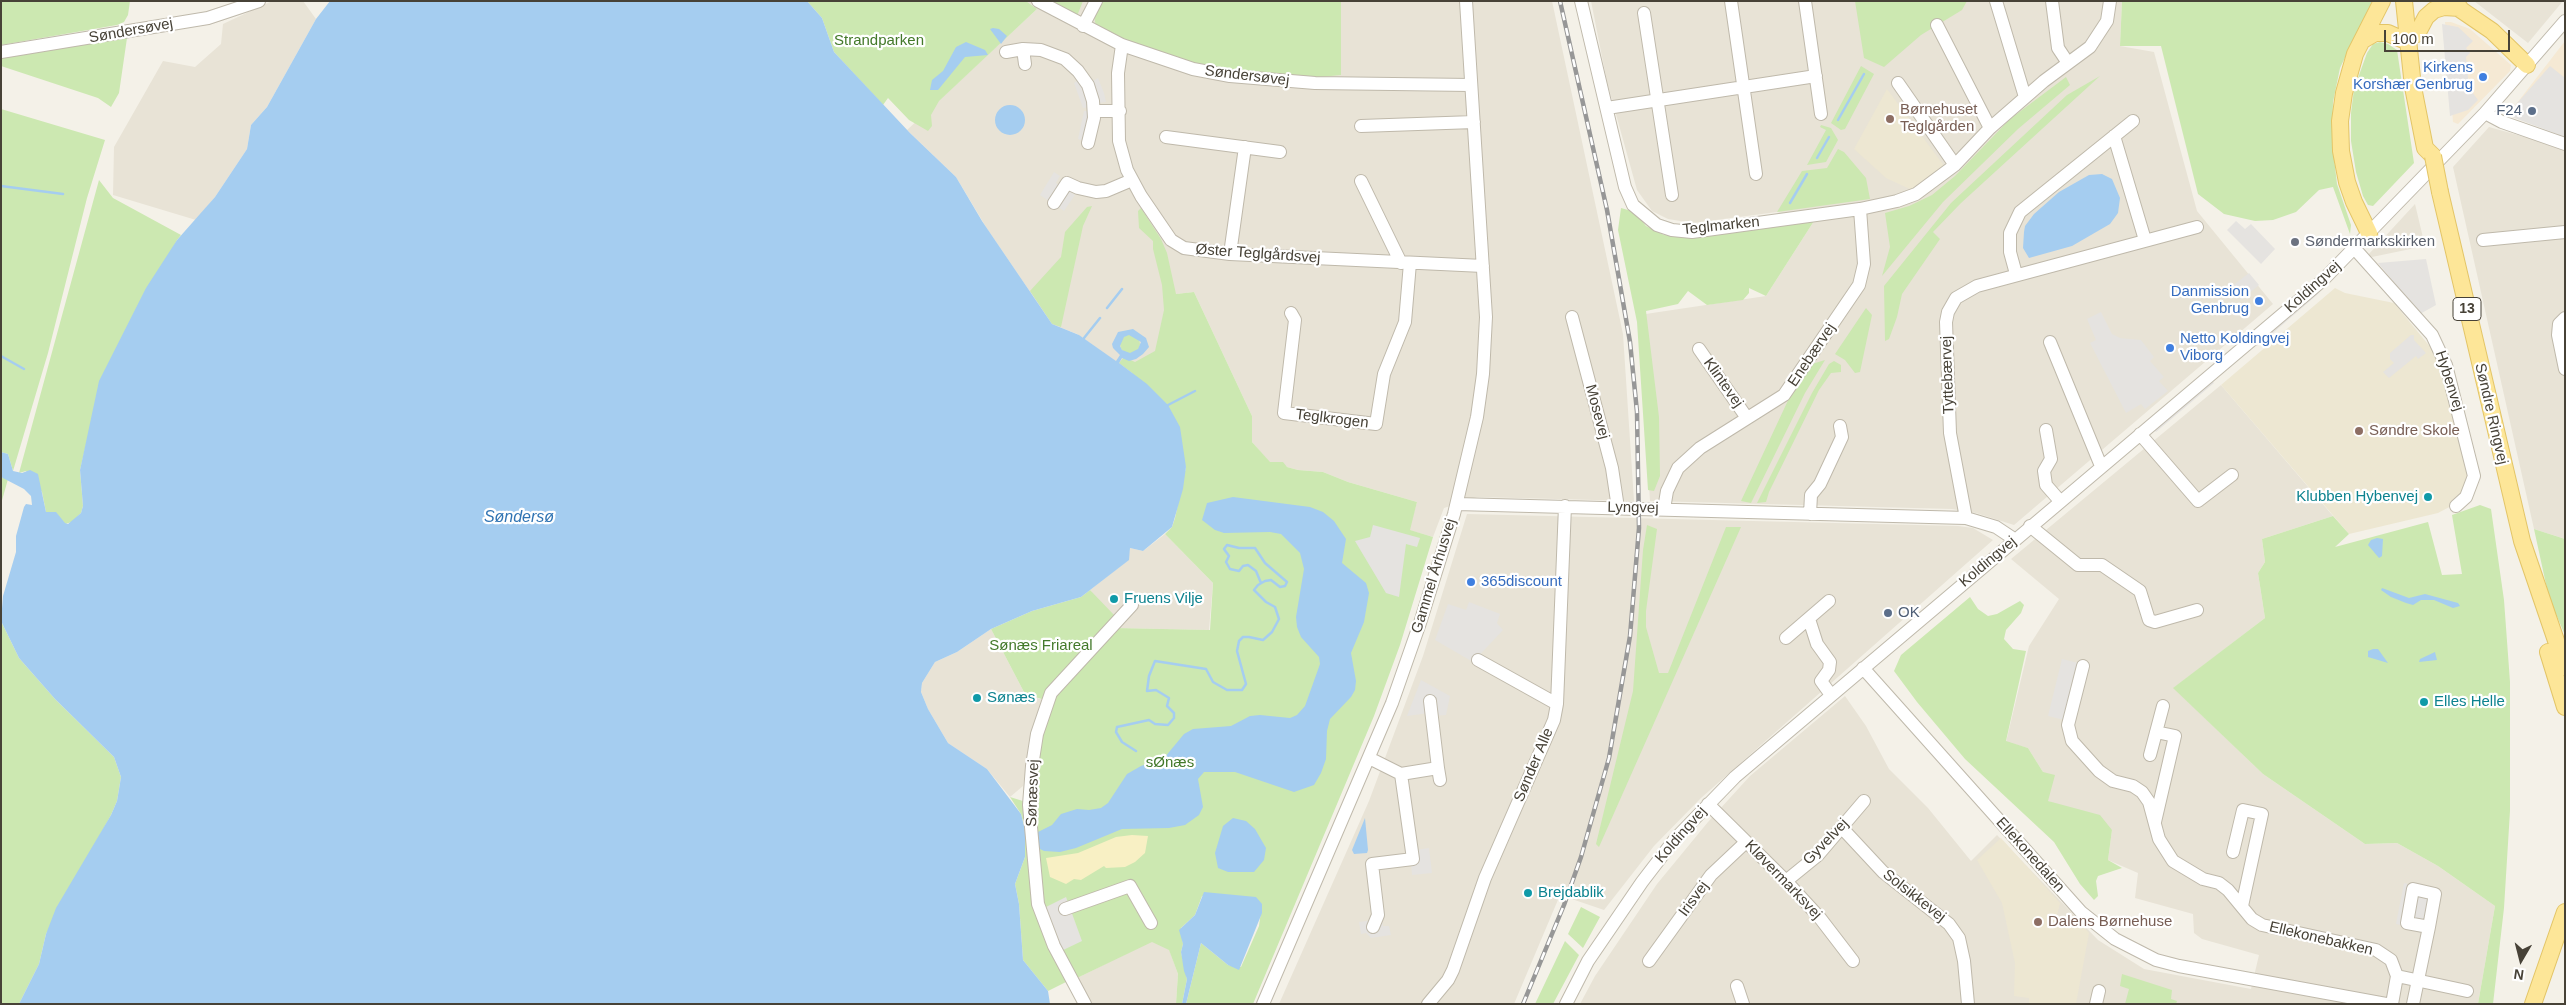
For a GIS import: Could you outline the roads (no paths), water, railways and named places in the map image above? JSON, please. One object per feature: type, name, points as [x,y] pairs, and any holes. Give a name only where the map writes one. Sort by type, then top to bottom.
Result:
[{"type":"main road","points":[[2369,232],[2354,202],[2347,182],[2341,152],[2340,120],[2344,93],[2355,54],[2364,40],[2368,26],[2382,1]]},
{"type":"main road","name":"Søndre Ringvej","points":[[2404,1],[2424,96],[2430,145],[2494,426],[2522,541],[2549,625],[2565,667]]},
{"type":"main road","name":"Søndre Ringvej","points":[[2413,38],[2415,1]]},
{"type":"main road","points":[[2364,40],[2375,33],[2388,33],[2413,38],[2426,17],[2434,10],[2454,5],[2492,31],[2527,65]]},
{"type":"main road","points":[[2494,426],[2510,525],[2565,707]]},
{"type":"main road","points":[[2549,625],[2565,660]]},
{"type":"main road","points":[[2533,1004],[2565,912]]},
{"type":"street","name":"Søndersøvej","points":[[1,52],[208,18],[259,1]]},
{"type":"street","name":"Søndersøvej","points":[[1038,1],[1122,45],[1193,69],[1239,77],[1315,83],[1471,85]]},
{"type":"street","points":[[1083,26],[1096,1]]},
{"type":"street","name":"Gammel Århusvej","points":[[1263,1004],[1370,758],[1413,646],[1457,504],[1477,416],[1482,384],[1486,317],[1466,1]]},
{"type":"street","name":"Teglmarken","points":[[1581,1],[1628,193],[1633,205],[1644,217],[1657,225],[1672,230],[1692,232],[1860,209],[1897,201],[1916,194],[1955,165],[1990,128],[2025,97],[2090,47],[2107,22],[2110,1]]},
{"type":"street","points":[[1731,1],[1756,174]]},
{"type":"street","points":[[1805,1],[1821,114]]},
{"type":"street","points":[[1996,1],[2025,97]]},
{"type":"street","points":[[2052,1],[2058,48],[2068,63]]},
{"type":"street","points":[[1644,13],[1672,195]]},
{"type":"street","name":"Koldingvej","points":[[1566,1004],[1588,961],[1612,922],[1675,839],[1735,777],[2014,539],[2284,314],[2355,248],[2485,113],[2565,21]]},
{"type":"street","points":[[1937,25],[1990,128]]},
{"type":"street","name":"Øster Teglgårdsvej","points":[[1122,45],[1118,73],[1119,141],[1132,180],[1141,196],[1171,240],[1184,248],[1195,251],[1230,254],[1483,266]]},
{"type":"street","points":[[1023,49],[1025,64]]},
{"type":"street","points":[[1006,52],[1023,49],[1049,52],[1072,64],[1088,85],[1094,111],[1093,127],[1088,143]]},
{"type":"street","points":[[1607,108],[1816,76]]},
{"type":"street","points":[[1898,83],[1955,165]]},
{"type":"street","points":[[1094,111],[1120,111]]},
{"type":"street","points":[[2485,113],[2502,122],[2565,144]]},
{"type":"street","points":[[2016,274],[2010,252],[2010,233],[2020,212],[2133,121]]},
{"type":"street","points":[[1361,126],[1474,122]]},
{"type":"street","points":[[2114,136],[2145,240]]},
{"type":"street","points":[[1166,137],[1280,152]]},
{"type":"street","points":[[1230,254],[1245,147]]},
{"type":"street","points":[[1054,203],[1067,183],[1083,190],[1096,192],[1116,188],[1132,180]]},
{"type":"street","points":[[1361,181],[1405,263]]},
{"type":"street","name":"Enebærvej","points":[[1664,509],[1667,491],[1678,468],[1700,448],[1789,389],[1859,285],[1864,264],[1860,209]]},
{"type":"street","name":"Tyttebærvej","points":[[1966,518],[1950,433],[1946,322],[1952,304],[1965,291],[2016,274],[2197,226]]},
{"type":"street","points":[[2484,240],[2565,232]]},
{"type":"street","name":"Hybenvej","points":[[2355,248],[2432,335],[2446,365],[2474,476],[2466,498],[2456,506]]},
{"type":"street","name":"Teglkrogen","points":[[1291,314],[1295,320],[1284,413],[1376,424],[1384,374],[1406,322],[1405,263]]},
{"type":"street","name":"Mosevej","points":[[1572,318],[1612,468],[1618,508]]},
{"type":"street","points":[[2564,318],[2558,328],[2558,335],[2565,369]]},
{"type":"street","points":[[2050,342],[2101,466]]},
{"type":"street","name":"Klintevej","points":[[1699,349],[1747,418]]},
{"type":"street","points":[[1810,514],[1811,495],[1820,484],[1842,436],[1840,426]]},
{"type":"street","points":[[2046,430],[2051,458],[2044,471],[2046,485],[2060,501]]},
{"type":"street","points":[[2140,434],[2198,501],[2232,474]]},
{"type":"street","name":"Lyngvej","points":[[1457,504],[1966,518],[1996,527],[2014,539]]},
{"type":"street","name":"Sønder Alle","points":[[1428,1004],[1448,980],[1453,970],[1485,878],[1554,720],[1557,704],[1565,506]]},
{"type":"street","name":"Koldingvej","points":[[2030,526],[2078,565],[2102,565],[2140,591],[2149,620],[2155,622],[2197,610]]},
{"type":"street","points":[[1786,638],[1829,602]]},
{"type":"street","name":"Sønæsvej","points":[[1085,1004],[1054,946],[1038,904],[1029,805],[1032,766],[1037,734],[1051,693],[1132,605]]},
{"type":"street","points":[[1808,618],[1817,644],[1830,662],[1829,670],[1821,681],[1831,695]]},
{"type":"street","points":[[1478,660],[1557,704]]},
{"type":"street","name":"Ellekonebakken","points":[[2083,666],[2068,725],[2072,741],[2099,771],[2113,781],[2133,786],[2142,792],[2149,802],[2159,839],[2173,861],[2203,878],[2219,883],[2252,919],[2262,925],[2376,950],[2392,960],[2397,976]]},
{"type":"street","name":"Ellekonedalen","points":[[1862,668],[2081,912],[2115,939],[2156,960],[2179,966],[2386,1004]]},
{"type":"street","points":[[1370,758],[1402,774],[1439,774],[1430,701]]},
{"type":"street","points":[[2150,755],[2163,706]]},
{"type":"street","points":[[2154,823],[2175,736],[2156,732]]},
{"type":"street","points":[[1373,927],[1378,915],[1372,864],[1413,859],[1402,774]]},
{"type":"street","name":"Gyvelvej","points":[[1786,880],[1818,855],[1864,801]]},
{"type":"street","name":"Kløvermarksvej","points":[[1708,804],[1786,880],[1820,918],[1853,961]]},
{"type":"street","points":[[2234,852],[2243,810],[2262,814],[2242,906]]},
{"type":"street","name":"Solsikkevej","points":[[1842,828],[1883,872],[1949,924],[1959,938],[1964,961],[1968,1004]]},
{"type":"street","name":"Irisvej","points":[[1649,961],[1711,875],[1746,842]]},
{"type":"street","points":[[1065,909],[1130,886],[1150,923]]},
{"type":"street","points":[[2413,1004],[2428,927]]},
{"type":"street","points":[[2392,1004],[2397,976],[2467,991]]},
{"type":"street","points":[[1737,986],[1743,1004]]},
{"type":"water","name":"Søndersø","points":[[330,1],[807,1],[822,18],[834,52],[910,133],[956,177],[982,221],[1052,324],[1079,335],[1116,361],[1120,355],[1113,348],[1112,344],[1118,332],[1133,329],[1146,338],[1149,347],[1143,354],[1129,361],[1122,358],[1119,363],[1147,384],[1168,405],[1180,427],[1186,467],[1183,489],[1172,527],[1143,551],[1130,548],[1129,560],[1081,597],[1032,611],[991,629],[957,652],[935,662],[922,683],[921,692],[928,709],[948,743],[987,769],[1021,814],[1025,830],[1025,857],[1015,884],[1019,904],[1023,960],[1048,991],[1050,1004],[19,1004],[39,964],[46,934],[56,908],[111,815],[117,801],[121,777],[114,757],[55,699],[19,658],[1,621],[3,596],[16,552],[16,536],[24,507],[26,504],[32,505],[31,496],[24,489],[1,477],[1,452],[8,454],[13,471],[22,473],[30,470],[38,474],[46,512],[56,512],[68,524],[81,513],[83,506],[80,470],[99,381],[146,288],[177,240],[215,197],[247,149],[251,125],[267,107],[316,19]],"holes":[[[1129,335],[1141,342],[1138,349],[1130,353],[1122,350],[1120,346],[1124,337]]]},
{"type":"water","points":[[990,29],[999,29],[1007,36],[1001,44]]},
{"type":"water","points":[[966,42],[985,50],[988,55],[965,57],[938,90],[930,90],[932,80],[943,71],[956,47]]},
{"type":"water","points":[[1010,105],[1021,109],[1025,120],[1021,131],[1010,135],[999,131],[995,120],[999,109]]},
{"type":"water","points":[[2102,174],[2112,179],[2120,198],[2118,213],[2110,224],[2072,246],[2029,258],[2023,248],[2024,232],[2025,226],[2034,214],[2059,192],[2089,175]]},
{"type":"water","points":[[1233,497],[1310,507],[1323,512],[1334,521],[1346,539],[1342,563],[1366,583],[1369,593],[1364,622],[1351,653],[1356,681],[1355,690],[1351,697],[1330,719],[1327,731],[1326,759],[1321,773],[1314,785],[1294,792],[1235,772],[1204,772],[1198,779],[1203,807],[1199,815],[1185,825],[1169,828],[1122,829],[1076,848],[1060,852],[1044,851],[1038,848],[1038,832],[1052,825],[1061,814],[1077,809],[1101,808],[1108,803],[1127,774],[1141,766],[1165,757],[1184,734],[1193,729],[1231,726],[1250,716],[1290,718],[1297,715],[1305,706],[1320,664],[1319,657],[1301,637],[1297,627],[1296,617],[1304,569],[1300,553],[1281,534],[1270,532],[1224,533],[1215,530],[1202,520],[1207,503]]},
{"type":"water","points":[[2383,539],[2382,556],[2379,558],[2368,545],[2371,540]]},
{"type":"water","points":[[2382,588],[2409,598],[2425,594],[2458,603],[2460,606],[2453,608],[2434,600],[2421,600],[2413,605],[2391,597],[2381,590]]},
{"type":"water","points":[[2378,649],[2388,663],[2368,657],[2368,651]]},
{"type":"water","points":[[2435,652],[2437,660],[2419,662],[2420,659]]},
{"type":"water","points":[[1233,818],[1246,821],[1255,829],[1266,848],[1264,860],[1254,872],[1228,872],[1218,868],[1215,853],[1223,826]]},
{"type":"water","points":[[1365,818],[1368,850],[1367,853],[1354,854],[1352,850]]},
{"type":"water","points":[[1204,892],[1256,897],[1262,904],[1262,913],[1239,970],[1228,965],[1201,943],[1186,1004],[1182,1004],[1187,979],[1181,952],[1183,944],[1179,930],[1195,915]]},
{"type":"waterway","points":[[1838,120],[1864,74]]},
{"type":"waterway","points":[[1817,158],[1829,137]]},
{"type":"waterway","points":[[1790,203],[1807,174]]},
{"type":"waterway","points":[[1,186],[63,194]]},
{"type":"waterway","points":[[1107,308],[1122,289]]},
{"type":"waterway","points":[[1084,338],[1100,318]]},
{"type":"waterway","points":[[1,356],[24,369]]},
{"type":"waterway","points":[[1168,405],[1195,391]]},
{"type":"waterway","points":[[1136,751],[1122,742],[1116,732],[1117,727],[1149,720],[1155,724],[1168,725],[1174,718],[1174,713],[1167,706],[1169,698],[1156,690],[1147,691],[1149,676],[1155,661],[1206,669],[1213,682],[1227,690],[1242,690],[1246,684],[1237,651],[1239,641],[1243,637],[1263,640],[1272,632],[1279,619],[1275,607],[1266,602],[1254,590],[1265,581],[1271,580],[1280,587],[1285,586],[1287,582],[1265,563],[1255,548],[1239,548],[1227,545],[1224,549],[1229,556],[1226,562],[1230,569],[1239,571],[1243,566],[1248,565],[1256,571],[1261,583]]},
{"type":"railway","points":[[1523,1004],[1564,905],[1581,857],[1609,758],[1630,636],[1639,528],[1637,412],[1630,342],[1607,210],[1560,1]]},
{"type":"place","name":"Kirkens Korshær Genbrug","points":[[2483,77]]},
{"type":"place","name":"F24","points":[[2532,111]]},
{"type":"place","name":"Børnehuset Teglgården","points":[[1890,119]]},
{"type":"place","name":"Søndermarkskirken","points":[[2295,242]]},
{"type":"place","name":"Danmission Genbrug","points":[[2259,301]]},
{"type":"place","name":"Netto Koldingvej Viborg","points":[[2170,348]]},
{"type":"place","name":"Søndre Skole","points":[[2359,431]]},
{"type":"place","name":"Klubben Hybenvej","points":[[2428,497]]},
{"type":"place","name":"365discount","points":[[1471,582]]},
{"type":"place","name":"Fruens Vilje","points":[[1114,599]]},
{"type":"place","name":"OK","points":[[1888,613]]},
{"type":"place","name":"Sønæs","points":[[977,698]]},
{"type":"place","name":"Elles Helle","points":[[2424,702]]},
{"type":"place","name":"Brejdablik","points":[[1528,893]]},
{"type":"place","name":"Dalens Børnehuse","points":[[2038,922]]},
{"type":"park label","name":"Strandparken","points":[[879,41]]},
{"type":"park label","name":"Sønæs Friareal","points":[[1041,646]]},
{"type":"park label","name":"sØnæs","points":[[1170,763]]}]
